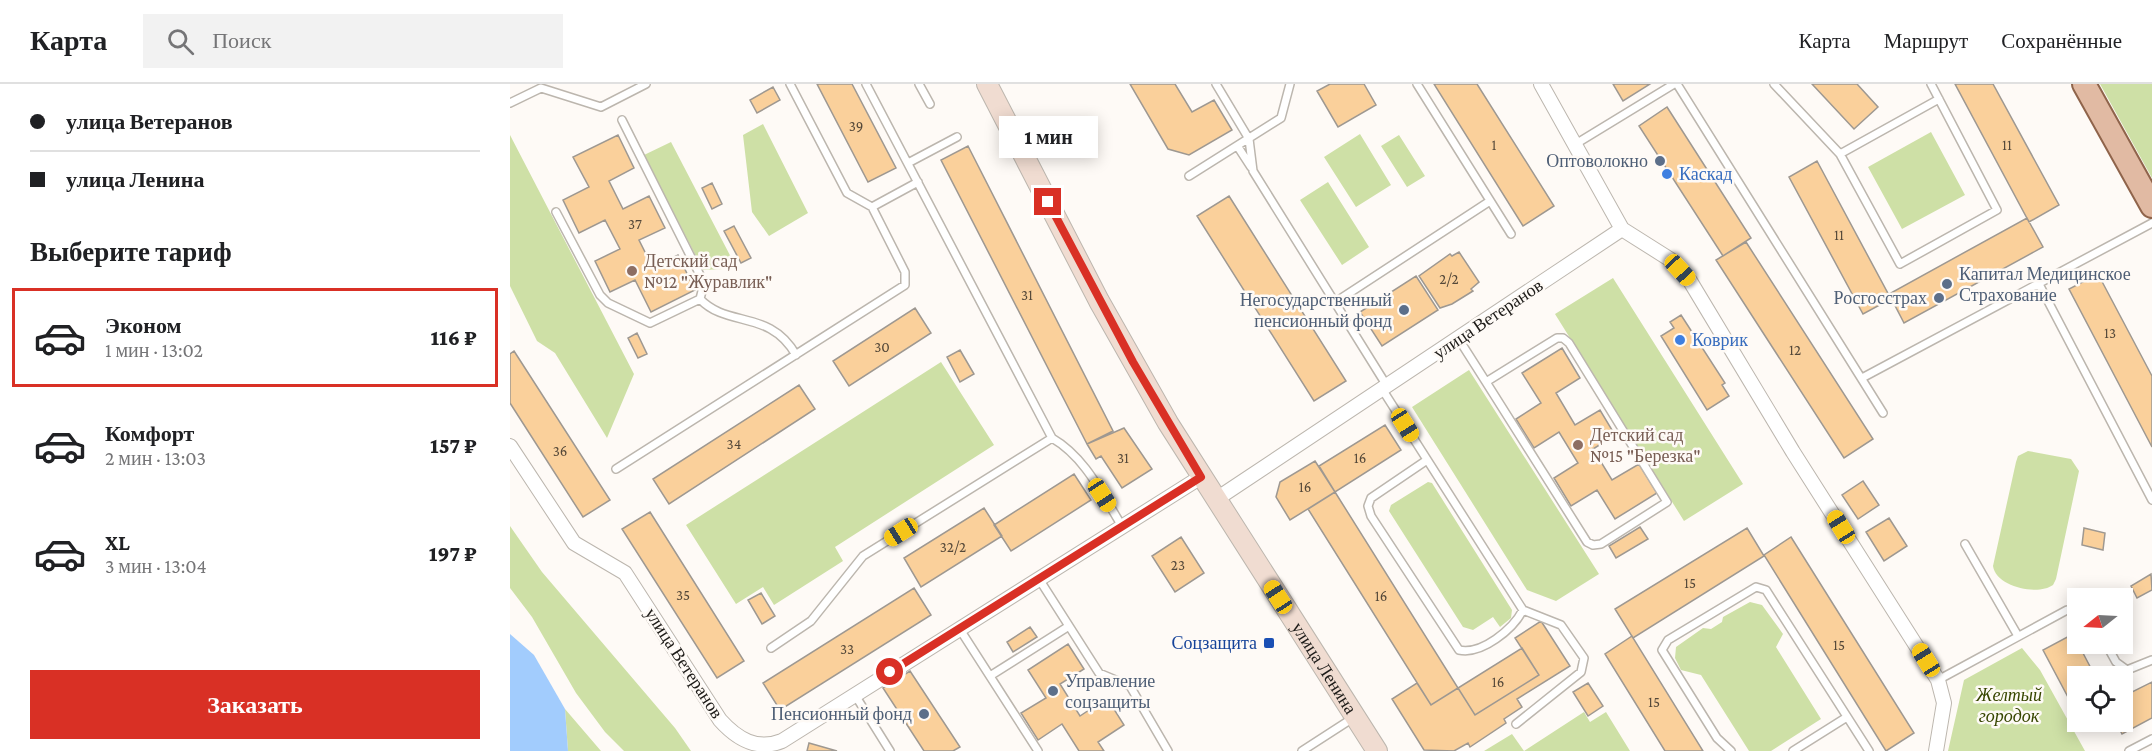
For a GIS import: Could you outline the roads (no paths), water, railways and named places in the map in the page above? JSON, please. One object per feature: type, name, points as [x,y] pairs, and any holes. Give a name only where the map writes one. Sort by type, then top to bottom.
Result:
[{"type":"main road","name":"улица Ленина","points":[[987,84],[1100,301],[1201,477],[1377,751]]},
{"type":"main road","points":[[2084,84],[2152,206]]},
{"type":"street","points":[[1540,84],[1622,229],[1671,260],[1690,281],[1793,452],[1938,680],[1944,703],[1936,751]]},
{"type":"street","name":"улица Ветеранов","points":[[1215,500],[1622,229]]},
{"type":"street","name":"улица Ветеранов","points":[[510,446],[574,543],[625,573],[727,728],[748,742],[779,746],[959,628],[1201,477]]},
{"type":"lane","points":[[510,103],[541,88],[601,107],[646,84]]},
{"type":"lane","points":[[616,469],[905,285],[905,272],[872,207],[847,193],[790,84]]},
{"type":"lane","points":[[866,84],[1052,438],[1069,448],[1080,461],[1122,526]]},
{"type":"lane","points":[[930,104],[921,86],[931,84]]},
{"type":"lane","points":[[1216,84],[1249,140],[1253,171]]},
{"type":"lane","points":[[1189,176],[1281,118],[1290,84]]},
{"type":"lane","points":[[1417,84],[1511,234]]},
{"type":"lane","points":[[1574,145],[1675,84],[1883,413]]},
{"type":"lane","points":[[1774,84],[1840,154],[1900,264],[1997,210],[1930,84]]},
{"type":"lane","points":[[1840,154],[1939,99]]},
{"type":"lane","points":[[622,120],[704,283],[700,299]]},
{"type":"lane","points":[[908,163],[957,137]]},
{"type":"lane","points":[[1238,147],[1427,460],[1522,610],[1561,625],[1584,658],[1581,672],[1516,724]]},
{"type":"lane","points":[[872,207],[918,182]]},
{"type":"lane","points":[[1334,303],[1490,201]]},
{"type":"lane","points":[[556,212],[600,295],[608,303],[650,323],[700,299]]},
{"type":"lane","points":[[1862,378],[2152,224]]},
{"type":"lane","points":[[2039,284],[2152,500]]},
{"type":"lane","points":[[700,299],[710,308],[774,330],[796,355]]},
{"type":"lane","points":[[1458,338],[1587,542],[1593,545],[1601,544],[1667,502],[1569,343],[1563,338],[1557,338],[1486,382]]},
{"type":"lane","points":[[771,648],[811,621],[863,556],[1052,438]]},
{"type":"lane","points":[[1427,460],[1371,498],[1368,506],[1371,516],[1459,650],[1474,651],[1510,628],[1522,610]]},
{"type":"lane","points":[[1965,544],[2018,636]]},
{"type":"lane","points":[[1039,579],[1099,672],[1130,686],[1168,751]]},
{"type":"lane","points":[[1731,751],[1717,738],[1662,650],[1668,640],[1751,588],[1761,587],[1766,590],[1869,751]]},
{"type":"lane","points":[[1938,680],[2067,610]]},
{"type":"lane","points":[[990,676],[1069,626]]},
{"type":"lane","points":[[959,628],[1038,751]]},
{"type":"lane","points":[[2112,654],[2116,662],[2127,670],[2152,660]]},
{"type":"lane","points":[[855,695],[890,751]]},
{"type":"lane","points":[[1302,751],[1355,717]]},
{"type":"lane","points":[[1793,751],[1847,717]]},
{"type":"lane","points":[[2129,751],[2152,738]]},
{"type":"water","points":[[510,634],[534,655],[565,709],[568,751],[510,751]]},
{"type":"place","name":"Оптоволокно","points":[[1660,161]]},
{"type":"place","name":"Каскад","points":[[1667,174]]},
{"type":"place","name":"Детский сад №12 \"Журавлик\"","points":[[632,271]]},
{"type":"place","name":"Капитал Медицинское Страхование","points":[[1947,284]]},
{"type":"place","name":"Росгосстрах","points":[[1939,298]]},
{"type":"place","name":"Негосударственный пенсионный фонд","points":[[1404,310]]},
{"type":"place","name":"Коврик","points":[[1680,340]]},
{"type":"place","name":"Детский сад №15 \"Березка\"","points":[[1578,445]]},
{"type":"place","name":"Соцзащита","points":[[1269,643]]},
{"type":"place","name":"Управление соцзащиты","points":[[1053,691]]},
{"type":"place","name":"Пенсионный фонд","points":[[924,714]]},
{"type":"park label","name":"Желтый городок","points":[[2009,705]]}]
